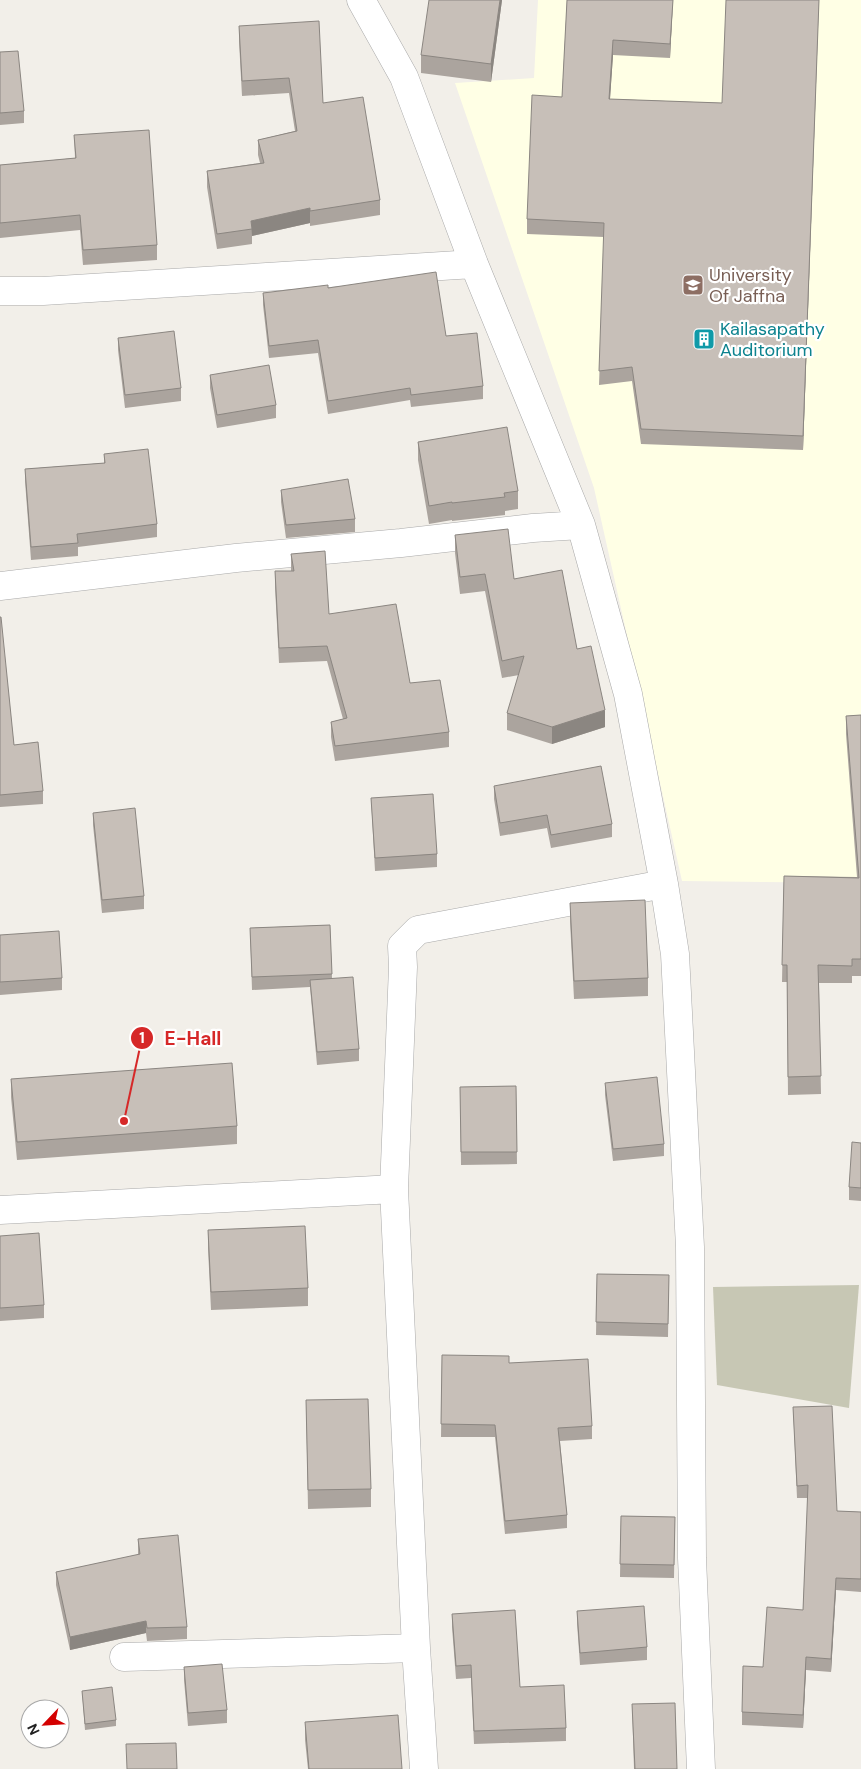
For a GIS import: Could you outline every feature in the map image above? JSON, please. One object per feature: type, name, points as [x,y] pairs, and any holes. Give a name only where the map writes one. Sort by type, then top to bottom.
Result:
[{"type":"street","points":[[361,0],[404,77],[474,264],[581,525],[628,694],[664,884],[675,954],[690,1247],[692,1558],[701,1769]]},
{"type":"street","points":[[0,292],[43,291],[474,264]]},
{"type":"street","points":[[0,586],[236,558],[401,543],[533,528],[581,525]]},
{"type":"street","points":[[424,1769],[416,1648],[394,1189],[403,967],[402,946],[418,930],[664,884]]},
{"type":"street","points":[[0,1210],[394,1189]]},
{"type":"street","points":[[124,1657],[416,1648]]},
{"type":"shaded area","name":"University Of Jaffna","points":[[538,0],[861,0],[861,883],[682,881],[594,488],[455,83],[534,78]]},
{"type":"shaded area","points":[[859,1285],[849,1408],[717,1385],[713,1287]]},
{"type":"building","points":[[429,0],[500,0],[491,64],[421,55]]},
{"type":"building","name":"Kailasapathy Auditorium","points":[[567,0],[673,0],[670,44],[613,40],[609,99],[722,103],[726,0],[819,0],[803,436],[641,429],[632,367],[599,371],[604,223],[527,219],[532,95],[562,97]]},
{"type":"building","points":[[319,21],[323,103],[363,97],[380,200],[310,211],[310,208],[251,221],[252,229],[217,234],[207,171],[264,163],[258,140],[297,131],[289,78],[242,81],[239,26]]},
{"type":"building","points":[[18,51],[24,111],[0,113],[0,52]]},
{"type":"building","points":[[149,130],[157,245],[83,250],[80,215],[0,223],[0,165],[76,158],[74,135]]},
{"type":"building","points":[[436,272],[446,336],[477,333],[483,386],[411,395],[410,388],[328,401],[318,340],[269,346],[263,293],[328,285],[328,288]]},
{"type":"building","points":[[174,331],[181,388],[125,395],[118,338]]},
{"type":"building","points":[[269,365],[276,405],[217,415],[210,375]]},
{"type":"building","points":[[507,427],[518,491],[504,493],[505,497],[429,506],[418,442]]},
{"type":"building","points":[[148,449],[157,524],[77,534],[78,543],[31,547],[25,469],[105,463],[104,454]]},
{"type":"building","points":[[348,479],[355,519],[286,525],[281,490]]},
{"type":"building","points":[[508,529],[514,579],[562,570],[577,649],[591,646],[605,710],[552,727],[507,713],[524,656],[502,661],[485,574],[460,577],[455,535]]},
{"type":"building","points":[[325,551],[329,614],[396,604],[410,683],[440,680],[449,732],[335,746],[331,722],[347,718],[327,646],[279,648],[275,571],[294,571],[291,554]]},
{"type":"building","points":[[0,617],[14,745],[38,742],[43,791],[0,795]]},
{"type":"building","points":[[861,715],[861,959],[852,959],[852,966],[818,965],[821,1076],[788,1077],[787,965],[782,965],[784,876],[859,878],[846,716]]},
{"type":"building","points":[[601,766],[612,824],[551,835],[547,815],[500,823],[494,786]]},
{"type":"building","points":[[433,794],[437,854],[375,858],[371,798]]},
{"type":"building","points":[[135,808],[144,896],[102,900],[93,813]]},
{"type":"building","points":[[645,900],[648,978],[574,981],[570,903]]},
{"type":"building","points":[[330,925],[332,974],[252,977],[250,928]]},
{"type":"building","points":[[59,931],[62,978],[0,982],[0,935]]},
{"type":"building","points":[[353,977],[359,1049],[317,1052],[310,980]]},
{"type":"building","points":[[232,1063],[237,1126],[17,1142],[11,1079]]},
{"type":"building","points":[[657,1077],[664,1144],[613,1149],[605,1083]]},
{"type":"building","points":[[516,1086],[517,1152],[461,1152],[460,1087]]},
{"type":"building","points":[[852,1142],[861,1143],[861,1188],[849,1187]]},
{"type":"building","points":[[305,1226],[308,1288],[211,1292],[208,1230]]},
{"type":"building","points":[[39,1233],[44,1305],[0,1308],[0,1236]]},
{"type":"building","points":[[597,1274],[669,1275],[668,1324],[596,1322]]},
{"type":"building","points":[[442,1355],[509,1356],[509,1363],[588,1359],[592,1426],[558,1428],[567,1515],[505,1521],[495,1425],[441,1424]]},
{"type":"building","points":[[368,1399],[371,1489],[308,1490],[306,1400]]},
{"type":"building","points":[[832,1406],[837,1511],[861,1512],[861,1579],[836,1578],[831,1659],[806,1657],[803,1715],[742,1712],[743,1666],[763,1667],[767,1607],[803,1610],[808,1485],[797,1486],[793,1407]]},
{"type":"building","points":[[621,1516],[675,1517],[674,1565],[620,1564]]},
{"type":"building","points":[[178,1535],[187,1627],[147,1628],[146,1621],[70,1637],[56,1572],[140,1554],[138,1539]]},
{"type":"building","points":[[644,1606],[647,1647],[580,1653],[577,1611]]},
{"type":"building","points":[[515,1610],[520,1687],[564,1685],[566,1728],[474,1731],[471,1665],[456,1666],[452,1614]]},
{"type":"building","points":[[222,1664],[227,1710],[188,1713],[184,1667]]},
{"type":"building","points":[[112,1687],[116,1720],[85,1724],[82,1691]]},
{"type":"building","points":[[675,1703],[677,1769],[635,1769],[632,1704]]},
{"type":"building","points":[[398,1715],[402,1769],[309,1769],[305,1722]]},
{"type":"building","points":[[176,1743],[177,1769],[127,1769],[126,1744]]},
{"type":"place","name":"University Of Jaffna","points":[[693,285]]},
{"type":"place","name":"Kailasapathy Auditorium","points":[[704,339]]},
{"type":"place","name":"E-Hall","points":[[124,1121]]}]
